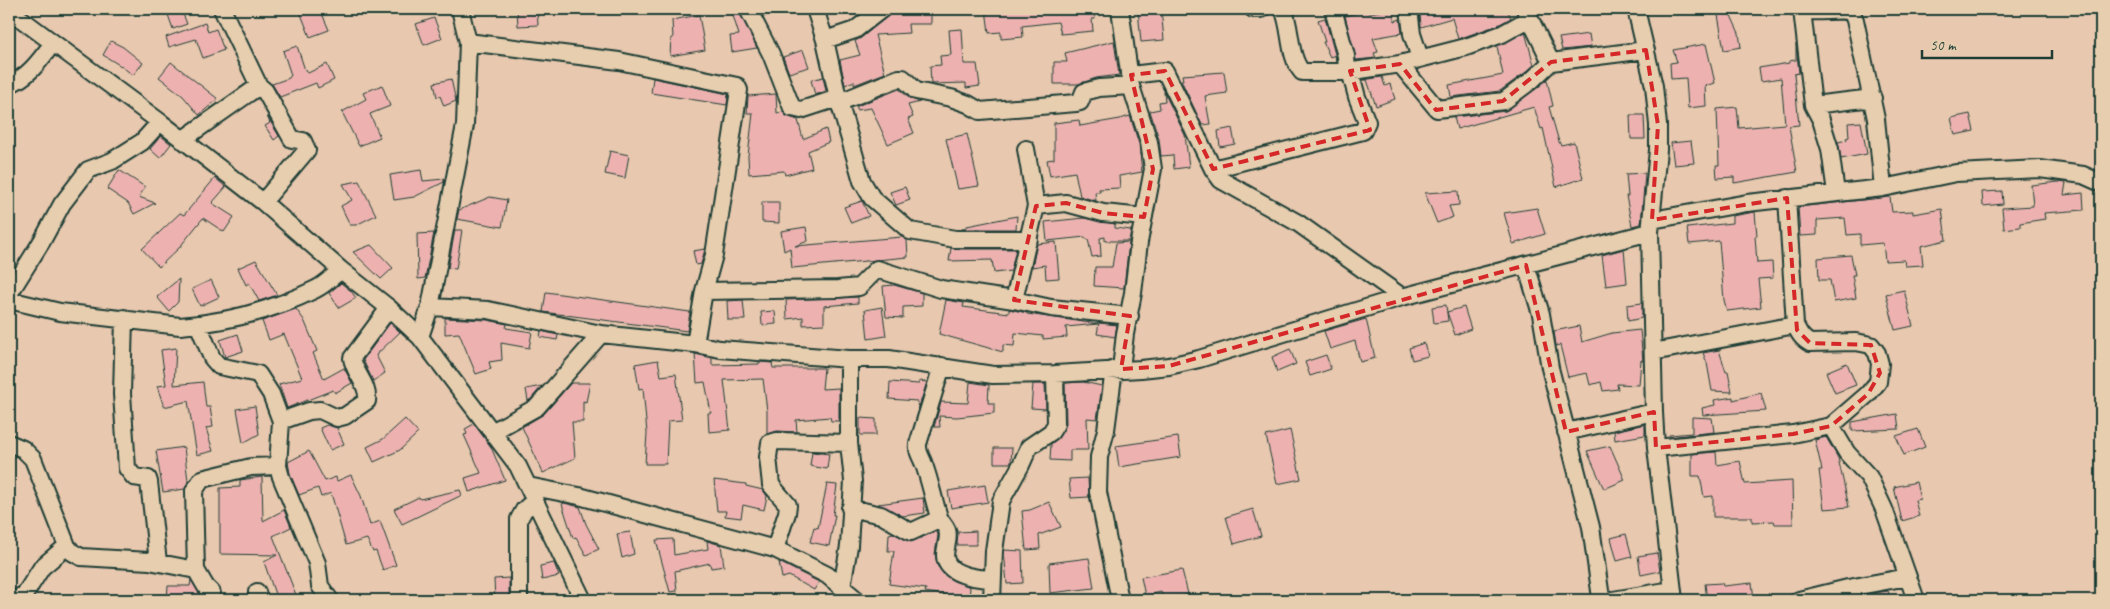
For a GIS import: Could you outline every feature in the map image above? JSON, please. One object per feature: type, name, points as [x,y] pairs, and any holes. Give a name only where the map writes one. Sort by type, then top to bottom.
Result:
[{"type":"street","points":[[222,9],[259,86],[265,91],[292,139],[303,141],[307,150],[263,202]]},
{"type":"street","points":[[420,337],[430,307],[465,125],[468,42],[460,9]]},
{"type":"street","points":[[748,9],[771,54],[792,108],[801,110],[839,100],[899,78],[903,78],[916,91],[951,98],[980,111],[1076,103],[1080,102],[1084,92],[1163,71],[1167,73],[1213,169],[1221,180],[1298,223],[1402,297]]},
{"type":"street","points":[[815,9],[866,191],[910,231],[955,239],[1029,239]]},
{"type":"street","points":[[1120,9],[1131,80],[1149,142],[1153,169],[1130,316],[1099,457],[1098,492],[1120,600]]},
{"type":"street","points":[[1253,9],[1261,9]]},
{"type":"street","points":[[1283,9],[1298,68],[1302,72],[1349,72],[1400,64],[1466,47],[1502,34],[1527,14],[1550,62]]},
{"type":"street","points":[[1213,169],[1364,131],[1367,122],[1349,72],[1333,9]]},
{"type":"street","points":[[1613,600],[1673,595],[1656,448],[1654,412],[1651,226],[1658,125],[1654,86],[1636,9]]},
{"type":"street","points":[[9,10],[160,122],[263,202],[340,270],[389,308],[420,337],[518,466],[583,600]]},
{"type":"street","points":[[1411,10],[1412,34],[1420,58]]},
{"type":"street","points":[[1836,193],[1830,149],[1821,120],[1813,105],[1800,10],[1815,13],[1842,10],[1852,13],[1858,26],[1876,118],[1883,188]]},
{"type":"street","points":[[825,40],[855,30],[877,11]]},
{"type":"street","points":[[468,42],[619,61],[736,86],[739,90],[734,136],[714,255],[704,291],[695,344]]},
{"type":"street","points":[[9,84],[19,80],[40,60],[53,43]]},
{"type":"street","points":[[1400,64],[1437,109],[1504,101],[1532,80],[1550,62],[1646,50]]},
{"type":"street","points":[[182,140],[259,86]]},
{"type":"street","points":[[1813,105],[1872,98]]},
{"type":"street","points":[[9,294],[42,241],[62,204],[88,170],[112,161],[142,142],[160,122]]},
{"type":"street","points":[[1014,300],[1036,206],[1026,148]]},
{"type":"street","points":[[430,307],[488,310],[601,334],[720,348],[849,359],[889,358],[993,375],[1055,374],[1169,366],[1199,359],[1402,297],[1526,265],[1651,226],[1746,203],[1883,188],[1956,173],[2014,169],[2040,169],[2071,173],[2083,175],[2101,183]]},
{"type":"street","points":[[1656,448],[1793,434],[1831,426],[1868,394],[1878,382],[1880,373],[1877,353],[1871,345],[1865,343],[1810,343],[1803,340],[1795,325],[1787,198]]},
{"type":"street","points":[[1036,206],[1066,203],[1102,213],[1144,217]]},
{"type":"street","points":[[1526,265],[1541,314],[1550,368],[1591,527],[1601,598],[1606,600]]},
{"type":"street","points":[[704,291],[860,287],[877,269],[940,289],[1014,300],[1051,308],[1130,316]]},
{"type":"street","points":[[9,300],[60,312],[180,326],[240,316],[278,304],[318,288],[340,270]]},
{"type":"street","points":[[281,421],[309,411],[320,410],[337,418],[345,416],[367,401],[366,388],[352,363],[352,358],[389,308]]},
{"type":"street","points":[[124,318],[122,394],[127,468],[134,477],[148,478],[158,562]]},
{"type":"street","points":[[198,324],[212,358],[218,366],[258,374],[272,394],[281,421],[278,466],[317,563],[320,586],[330,600]]},
{"type":"street","points":[[1653,352],[1795,325]]},
{"type":"street","points":[[492,432],[537,407],[601,334]]},
{"type":"street","points":[[842,587],[849,546],[853,481],[849,443],[849,359]]},
{"type":"street","points":[[942,366],[917,448],[932,487],[940,519],[947,528],[949,536],[945,556],[947,564],[956,571],[981,579],[993,579]]},
{"type":"street","points":[[992,600],[994,551],[1001,501],[1021,465],[1028,447],[1051,432],[1056,424],[1055,374]]},
{"type":"street","points":[[1566,432],[1654,412]]},
{"type":"street","points":[[1831,426],[1848,452],[1869,476],[1884,509],[1916,600]]},
{"type":"street","points":[[776,548],[788,505],[771,485],[768,457],[770,443],[777,441],[849,443]]},
{"type":"street","points":[[9,443],[23,449],[33,459],[67,546],[72,552],[81,557],[158,562],[196,570]]},
{"type":"street","points":[[212,593],[206,588],[196,570],[194,491],[202,479],[252,467],[278,466]]},
{"type":"street","points":[[532,493],[588,498],[776,548],[827,575],[856,600]]},
{"type":"street","points":[[519,600],[519,520],[532,493]]},
{"type":"street","points":[[850,508],[881,515],[912,532],[940,519]]},
{"type":"street","points":[[14,600],[25,594],[42,567],[67,546]]},
{"type":"street","points":[[1799,600],[1848,588],[1908,577]]},
{"type":"highlighted area","points":[[1646,50],[1658,125],[1652,220],[1787,198],[1797,330],[1810,343],[1871,345],[1880,373],[1868,394],[1831,426],[1793,434],[1656,448],[1654,412],[1566,432],[1526,265],[1169,366],[1121,369],[1130,316],[1014,300],[1036,206],[1066,203],[1103,213],[1144,217],[1153,169],[1131,75],[1165,71],[1213,169],[1370,130],[1350,71],[1400,64],[1436,110],[1503,101],[1551,62]]},
{"type":"building","points":[[166,9],[181,9],[187,24],[173,29]]},
{"type":"building","points":[[299,9],[320,9],[329,30],[310,37]]},
{"type":"building","points":[[517,9],[537,9],[538,25],[518,26]]},
{"type":"building","points":[[731,9],[738,9],[757,48],[732,52],[730,36],[739,35]]},
{"type":"building","points":[[759,9],[783,9],[783,10],[763,17]]},
{"type":"building","points":[[986,9],[1094,9],[1095,19],[1092,19],[1093,31],[1061,34],[1058,22],[1022,26],[1023,37],[1001,39],[1001,32],[989,33]]},
{"type":"building","points":[[1161,9],[1164,40],[1141,42],[1138,10]]},
{"type":"building","points":[[1393,9],[1395,21],[1400,19],[1402,33],[1373,38],[1378,52],[1374,53],[1376,58],[1356,60],[1345,16],[1368,10],[1369,13]]},
{"type":"building","points":[[1431,9],[1507,9],[1511,18],[1498,25],[1458,39],[1452,18],[1421,27],[1420,13]]},
{"type":"building","points":[[1717,9],[1728,9],[1739,33],[1741,47],[1724,50]]},
{"type":"building","points":[[897,11],[931,11],[931,24],[908,24],[909,33],[875,35],[885,73],[854,85],[854,81],[845,85],[840,60],[860,55],[855,41],[891,13]]},
{"type":"building","points":[[699,15],[705,50],[670,56],[671,38],[673,38],[672,20]]},
{"type":"building","points":[[434,18],[442,38],[424,45],[416,24]]},
{"type":"building","points":[[1325,18],[1336,58],[1336,62],[1335,55],[1330,57],[1323,42],[1325,42],[1318,20]]},
{"type":"building","points":[[205,23],[208,32],[216,29],[224,50],[203,58],[196,39],[169,47],[166,37]]},
{"type":"building","points":[[962,29],[964,64],[977,64],[980,86],[966,88],[966,83],[931,84],[930,66],[941,65],[940,56],[951,55],[949,30]]},
{"type":"building","points":[[1525,32],[1534,65],[1500,91],[1451,97],[1449,85],[1503,75],[1497,46]]},
{"type":"building","points":[[1589,34],[1591,47],[1562,50],[1559,38]]},
{"type":"building","points":[[111,41],[123,47],[143,63],[133,75],[103,55]]},
{"type":"building","points":[[1114,41],[1119,75],[1096,78],[1079,84],[1054,84],[1054,62],[1067,62],[1065,53]]},
{"type":"building","points":[[1706,44],[1715,83],[1705,86],[1706,106],[1688,108],[1686,78],[1671,79],[1670,63],[1677,62],[1673,50]]},
{"type":"building","points":[[1796,44],[1799,73],[1794,74],[1799,125],[1789,126],[1797,172],[1734,183],[1734,177],[1717,178],[1716,165],[1719,165],[1717,109],[1737,107],[1739,128],[1785,124],[1781,78],[1761,81],[1759,68],[1796,60]]},
{"type":"building","points":[[297,46],[305,70],[308,73],[327,64],[334,80],[318,88],[316,83],[280,97],[272,84],[289,78],[291,75],[283,51]]},
{"type":"building","points":[[803,50],[809,67],[789,73],[783,57]]},
{"type":"building","points":[[171,62],[218,99],[199,115],[183,96],[159,77]]},
{"type":"building","points":[[1224,72],[1227,93],[1205,96],[1210,124],[1202,125],[1181,80],[1183,80],[1182,75]]},
{"type":"building","points":[[823,77],[826,91],[815,95],[811,80]]},
{"type":"building","points":[[1382,77],[1385,86],[1390,84],[1395,99],[1376,106],[1367,80],[1363,80]]},
{"type":"building","points":[[653,78],[728,94],[727,105],[651,93]]},
{"type":"building","points":[[451,79],[456,101],[444,106],[440,96],[437,97],[434,83]]},
{"type":"building","points":[[1547,80],[1553,106],[1549,107],[1559,142],[1561,145],[1574,142],[1583,178],[1556,187],[1543,128],[1541,129],[1534,107],[1457,129],[1454,117],[1506,111]]},
{"type":"building","points":[[382,85],[390,106],[370,114],[380,137],[359,146],[342,112],[366,99],[363,93]]},
{"type":"building","points":[[899,89],[909,98],[920,102],[908,105],[913,117],[908,119],[914,133],[888,144],[871,108],[857,110],[857,106]]},
{"type":"building","points":[[1164,92],[1185,135],[1189,167],[1174,169],[1173,155],[1161,156],[1159,139],[1150,111],[1160,109],[1159,102],[1165,101]]},
{"type":"building","points":[[776,94],[777,113],[783,112],[786,116],[798,120],[803,139],[826,129],[829,142],[808,151],[812,168],[785,175],[784,171],[749,174],[748,156],[753,113],[747,113],[748,96]]},
{"type":"building","points":[[1970,114],[1974,131],[1955,135],[1951,118]]},
{"type":"building","points":[[1630,115],[1644,115],[1645,139],[1631,139]]},
{"type":"building","points":[[267,116],[279,136],[274,140],[265,126],[270,123]]},
{"type":"building","points":[[1130,116],[1139,144],[1142,172],[1119,176],[1120,188],[1099,189],[1100,192],[1095,192],[1096,201],[1080,196],[1075,172],[1050,176],[1047,160],[1054,159],[1054,123],[1079,120],[1080,126]]},
{"type":"building","points":[[1861,122],[1867,154],[1841,159],[1838,142],[1847,140],[1846,138],[1849,137],[1848,123]]},
{"type":"building","points":[[1232,128],[1235,144],[1220,147],[1218,131]]},
{"type":"building","points":[[967,134],[979,186],[958,189],[946,139]]},
{"type":"building","points":[[161,136],[171,144],[160,158],[150,149]]},
{"type":"building","points":[[1691,141],[1694,163],[1674,165],[1671,143]]},
{"type":"building","points":[[610,151],[629,155],[625,178],[605,174]]},
{"type":"building","points":[[119,170],[145,187],[139,197],[155,203],[134,214],[128,203],[107,189]]},
{"type":"building","points":[[421,170],[423,181],[444,179],[444,182],[414,197],[394,200],[390,175]]},
{"type":"building","points":[[1645,173],[1641,224],[1632,226],[1626,196],[1628,196],[1626,174]]},
{"type":"building","points":[[215,178],[226,187],[212,203],[234,217],[224,232],[203,218],[179,248],[159,267],[142,249],[180,213],[184,215]]},
{"type":"building","points":[[359,181],[376,215],[356,225],[350,225],[341,206],[352,200],[343,184]]},
{"type":"building","points":[[2066,183],[2064,195],[2083,193],[2084,210],[2044,213],[2045,219],[2020,223],[2020,227],[2004,229],[2002,208],[2033,206],[2031,185]]},
{"type":"building","points":[[905,187],[910,200],[896,205],[890,192]]},
{"type":"building","points":[[1458,191],[1459,205],[1449,206],[1453,217],[1437,223],[1425,193]]},
{"type":"building","points":[[2002,191],[2003,204],[1983,206],[1982,192]]},
{"type":"building","points":[[490,197],[507,200],[502,227],[457,219],[459,210]]},
{"type":"building","points":[[1890,197],[1892,212],[1913,211],[1913,214],[1942,209],[1946,240],[1921,246],[1923,265],[1905,266],[1904,260],[1885,261],[1883,243],[1860,245],[1860,234],[1847,235],[1845,218],[1817,220],[1817,235],[1800,236],[1798,207]]},
{"type":"building","points":[[862,201],[869,216],[851,223],[844,207]]},
{"type":"building","points":[[762,202],[779,202],[779,223],[762,222]]},
{"type":"building","points":[[1537,208],[1545,234],[1513,244],[1504,213]]},
{"type":"building","points":[[1755,212],[1757,263],[1772,262],[1773,278],[1758,279],[1761,307],[1727,311],[1724,300],[1719,241],[1689,244],[1687,228],[1732,223],[1732,216]]},
{"type":"building","points":[[1017,216],[1016,229],[962,229],[967,226]]},
{"type":"building","points":[[1084,218],[1115,224],[1115,228],[1131,230],[1129,241],[1105,241],[1105,237],[1100,238],[1101,256],[1092,257],[1088,239],[1085,237],[1047,241],[1045,222]]},
{"type":"building","points":[[806,227],[808,241],[795,246],[902,237],[907,240],[908,257],[792,268],[790,248],[784,251],[781,231]]},
{"type":"building","points":[[455,230],[462,230],[456,269],[448,268]]},
{"type":"building","points":[[434,233],[425,278],[418,279],[417,234]]},
{"type":"building","points":[[1056,242],[1059,278],[1046,279],[1045,265],[1032,267],[1037,244]]},
{"type":"building","points":[[1129,242],[1124,288],[1094,286],[1095,267],[1112,267],[1116,243]]},
{"type":"building","points":[[371,245],[393,268],[381,279],[353,252]]},
{"type":"building","points":[[951,248],[1016,249],[1011,271],[994,273],[992,260],[949,261]]},
{"type":"building","points":[[705,249],[701,264],[696,265],[693,251]]},
{"type":"building","points":[[1624,249],[1627,283],[1606,286],[1602,255]]},
{"type":"building","points":[[1851,255],[1855,275],[1852,275],[1856,298],[1834,302],[1830,280],[1819,280],[1818,258]]},
{"type":"building","points":[[256,260],[277,295],[259,301],[249,283],[246,285],[238,268]]},
{"type":"building","points":[[179,279],[178,302],[169,311],[157,297]]},
{"type":"building","points":[[211,280],[219,297],[200,306],[192,289]]},
{"type":"building","points":[[341,283],[356,298],[339,308],[329,293]]},
{"type":"building","points":[[894,285],[922,293],[922,306],[903,307],[903,318],[886,317],[883,286]]},
{"type":"building","points":[[1904,290],[1913,326],[1895,330],[1886,294]]},
{"type":"building","points":[[546,292],[690,312],[687,331],[543,312]]},
{"type":"building","points":[[858,297],[858,303],[824,306],[824,324],[803,325],[803,317],[787,319],[786,300]]},
{"type":"building","points":[[743,300],[745,320],[728,320],[727,301]]},
{"type":"building","points":[[946,300],[964,303],[963,307],[1009,313],[1009,309],[1027,314],[1098,324],[1066,327],[1067,337],[1043,339],[1043,336],[1015,333],[1014,346],[1003,345],[1003,352],[939,334]]},
{"type":"building","points":[[1642,303],[1642,318],[1628,321],[1627,305]]},
{"type":"building","points":[[1446,305],[1448,321],[1434,323],[1432,307]]},
{"type":"building","points":[[882,307],[886,336],[868,339],[865,310]]},
{"type":"building","points":[[1464,307],[1471,329],[1455,335],[1447,312]]},
{"type":"building","points":[[296,309],[304,320],[317,351],[313,353],[324,379],[344,368],[352,383],[335,393],[333,390],[287,408],[279,384],[302,378],[284,334],[269,340],[262,321]]},
{"type":"building","points":[[775,311],[776,324],[762,325],[761,312]]},
{"type":"building","points":[[445,318],[487,320],[507,324],[506,328],[532,332],[529,348],[501,343],[502,360],[489,362],[491,369],[476,374],[459,333],[445,334]]},
{"type":"building","points":[[1366,319],[1375,358],[1360,362],[1355,341],[1330,349],[1324,331]]},
{"type":"building","points":[[390,323],[400,332],[376,355],[385,373],[373,381],[363,360]]},
{"type":"building","points":[[1099,323],[1117,325],[1115,337],[1097,334]]},
{"type":"building","points":[[1579,326],[1582,342],[1612,333],[1640,330],[1643,361],[1641,360],[1639,385],[1617,384],[1618,389],[1603,391],[1601,382],[1590,385],[1587,373],[1568,377],[1560,345],[1556,346],[1554,331]]},
{"type":"building","points":[[541,331],[558,335],[557,340],[540,337]]},
{"type":"building","points":[[238,334],[243,351],[225,357],[220,340]]},
{"type":"building","points":[[1424,343],[1428,356],[1412,360],[1409,348]]},
{"type":"building","points":[[176,348],[174,385],[203,382],[206,407],[210,407],[213,427],[206,428],[213,451],[197,455],[188,401],[164,407],[157,386],[166,385],[161,350]]},
{"type":"building","points":[[1290,349],[1296,364],[1277,372],[1272,357]]},
{"type":"building","points":[[1719,350],[1726,372],[1728,371],[1732,392],[1712,391],[1707,363],[1703,353]]},
{"type":"building","points":[[695,354],[712,358],[712,365],[759,364],[759,362],[772,363],[773,368],[824,368],[822,389],[839,388],[839,421],[831,421],[830,417],[796,420],[797,432],[777,431],[767,434],[767,411],[763,379],[724,380],[730,430],[709,432],[708,413],[711,413],[705,382],[697,383]]},
{"type":"building","points":[[1326,355],[1331,369],[1310,376],[1305,362]]},
{"type":"building","points":[[658,360],[661,376],[676,374],[682,420],[668,421],[666,464],[645,464],[647,433],[643,388],[639,389],[635,364]]},
{"type":"building","points":[[1847,363],[1856,385],[1835,393],[1826,372]]},
{"type":"building","points":[[919,381],[927,382],[918,410],[917,401],[889,399],[890,382],[919,384]]},
{"type":"building","points":[[970,382],[989,385],[988,403],[994,403],[994,413],[957,417],[939,416],[940,427],[934,427],[941,402],[968,403]]},
{"type":"building","points":[[1083,382],[1102,386],[1097,419],[1087,418],[1088,450],[1070,450],[1070,461],[1050,460],[1051,444],[1059,437],[1066,424],[1065,383]]},
{"type":"building","points":[[571,383],[590,383],[586,402],[583,401],[583,422],[572,422],[575,458],[543,473],[522,427],[544,414]]},
{"type":"building","points":[[1033,384],[1045,384],[1046,409],[1031,408]]},
{"type":"building","points":[[542,386],[531,399],[528,401],[526,389]]},
{"type":"building","points":[[1761,393],[1766,411],[1703,415],[1702,408],[1715,405],[1714,400],[1733,397],[1733,400]]},
{"type":"building","points":[[255,406],[259,434],[243,443],[237,409]]},
{"type":"building","points":[[1897,414],[1899,429],[1852,431],[1852,422]]},
{"type":"building","points":[[1692,417],[1712,418],[1714,432],[1669,437],[1669,435],[1692,433]]},
{"type":"building","points":[[860,418],[876,419],[876,435],[860,435]]},
{"type":"building","points":[[405,419],[418,433],[400,450],[374,462],[367,447],[383,439]]},
{"type":"building","points":[[474,424],[491,447],[505,480],[469,492],[465,478],[481,473],[464,435],[467,434],[465,429]]},
{"type":"building","points":[[1645,424],[1645,435],[1615,440],[1614,431]]},
{"type":"building","points":[[327,425],[337,428],[344,444],[330,450],[320,428]]},
{"type":"building","points":[[1918,429],[1925,447],[1904,455],[1896,436]]},
{"type":"building","points":[[1290,430],[1301,479],[1277,484],[1266,436]]},
{"type":"building","points":[[1178,437],[1181,457],[1119,467],[1116,446]]},
{"type":"building","points":[[1826,437],[1838,458],[1849,507],[1824,509],[1819,470],[1822,470],[1815,440]]},
{"type":"building","points":[[1610,446],[1625,480],[1604,489],[1587,451]]},
{"type":"building","points":[[184,447],[188,481],[185,489],[163,492],[156,451]]},
{"type":"building","points":[[994,448],[1012,448],[1011,463],[994,463]]},
{"type":"building","points":[[309,451],[325,481],[336,477],[337,481],[351,475],[361,496],[370,525],[380,521],[396,565],[383,570],[376,551],[373,552],[367,539],[346,545],[331,493],[321,497],[318,488],[299,495],[290,474],[288,462]]},
{"type":"building","points":[[812,452],[829,454],[827,469],[810,466]]},
{"type":"building","points":[[1716,452],[1717,465],[1740,461],[1745,484],[1792,481],[1793,524],[1775,524],[1774,521],[1752,522],[1752,517],[1713,517],[1713,496],[1704,497],[1700,476],[1692,476],[1692,454]]},
{"type":"building","points":[[262,477],[263,521],[284,510],[291,527],[273,536],[298,600],[277,600],[264,562],[277,555],[220,554],[220,488],[240,487],[240,480]]},
{"type":"building","points":[[1088,478],[1089,497],[1071,498],[1069,479]]},
{"type":"building","points":[[714,480],[746,484],[746,486],[763,490],[767,496],[764,510],[743,505],[741,518],[725,516],[726,511],[717,511]]},
{"type":"building","points":[[1916,482],[1920,499],[1915,500],[1919,516],[1902,521],[1894,487]]},
{"type":"building","points":[[827,484],[837,485],[833,515],[835,515],[829,546],[810,542],[814,527],[818,528]]},
{"type":"building","points":[[985,485],[988,502],[951,508],[948,491]]},
{"type":"building","points":[[460,490],[462,495],[402,524],[394,509],[419,497],[420,499]]},
{"type":"building","points":[[923,498],[925,513],[903,516],[878,504]]},
{"type":"building","points":[[1049,502],[1061,527],[1039,535],[1040,549],[1026,550],[1022,511],[1030,510]]},
{"type":"building","points":[[562,504],[580,507],[586,524],[599,549],[586,555],[576,537],[573,538]]},
{"type":"building","points":[[1253,509],[1261,536],[1234,544],[1226,517]]},
{"type":"building","points":[[976,531],[976,545],[957,545],[958,532]]},
{"type":"building","points":[[630,532],[634,554],[622,558],[617,534]]},
{"type":"building","points":[[937,532],[938,535],[935,554],[938,567],[950,579],[970,587],[969,599],[925,592],[926,589],[889,584],[894,551],[888,551],[889,534],[893,533],[911,542]]},
{"type":"building","points":[[1626,534],[1632,557],[1617,561],[1611,538]]},
{"type":"building","points":[[673,539],[674,555],[708,549],[707,541],[721,545],[724,566],[711,568],[710,563],[675,571],[677,591],[670,592],[656,540]]},
{"type":"building","points":[[1004,550],[1022,551],[1023,583],[1007,584]]},
{"type":"building","points":[[1657,553],[1660,571],[1641,575],[1638,556]]},
{"type":"building","points":[[1089,558],[1094,588],[1050,593],[1049,563]]},
{"type":"building","points":[[779,562],[819,582],[814,590],[789,576],[782,578]]},
{"type":"building","points":[[554,563],[559,576],[542,580],[540,566]]},
{"type":"building","points":[[1182,570],[1188,594],[1170,600],[1164,600],[1161,592],[1145,596],[1141,577]]},
{"type":"building","points":[[509,578],[509,600],[495,600],[494,579]]},
{"type":"building","points":[[191,580],[205,600],[167,600],[168,586],[190,586]]},
{"type":"building","points":[[1722,583],[1723,586],[1752,583],[1754,599],[1707,600],[1705,584]]},
{"type":"building","points":[[1888,591],[1890,598],[1871,600],[1870,594]]}]
